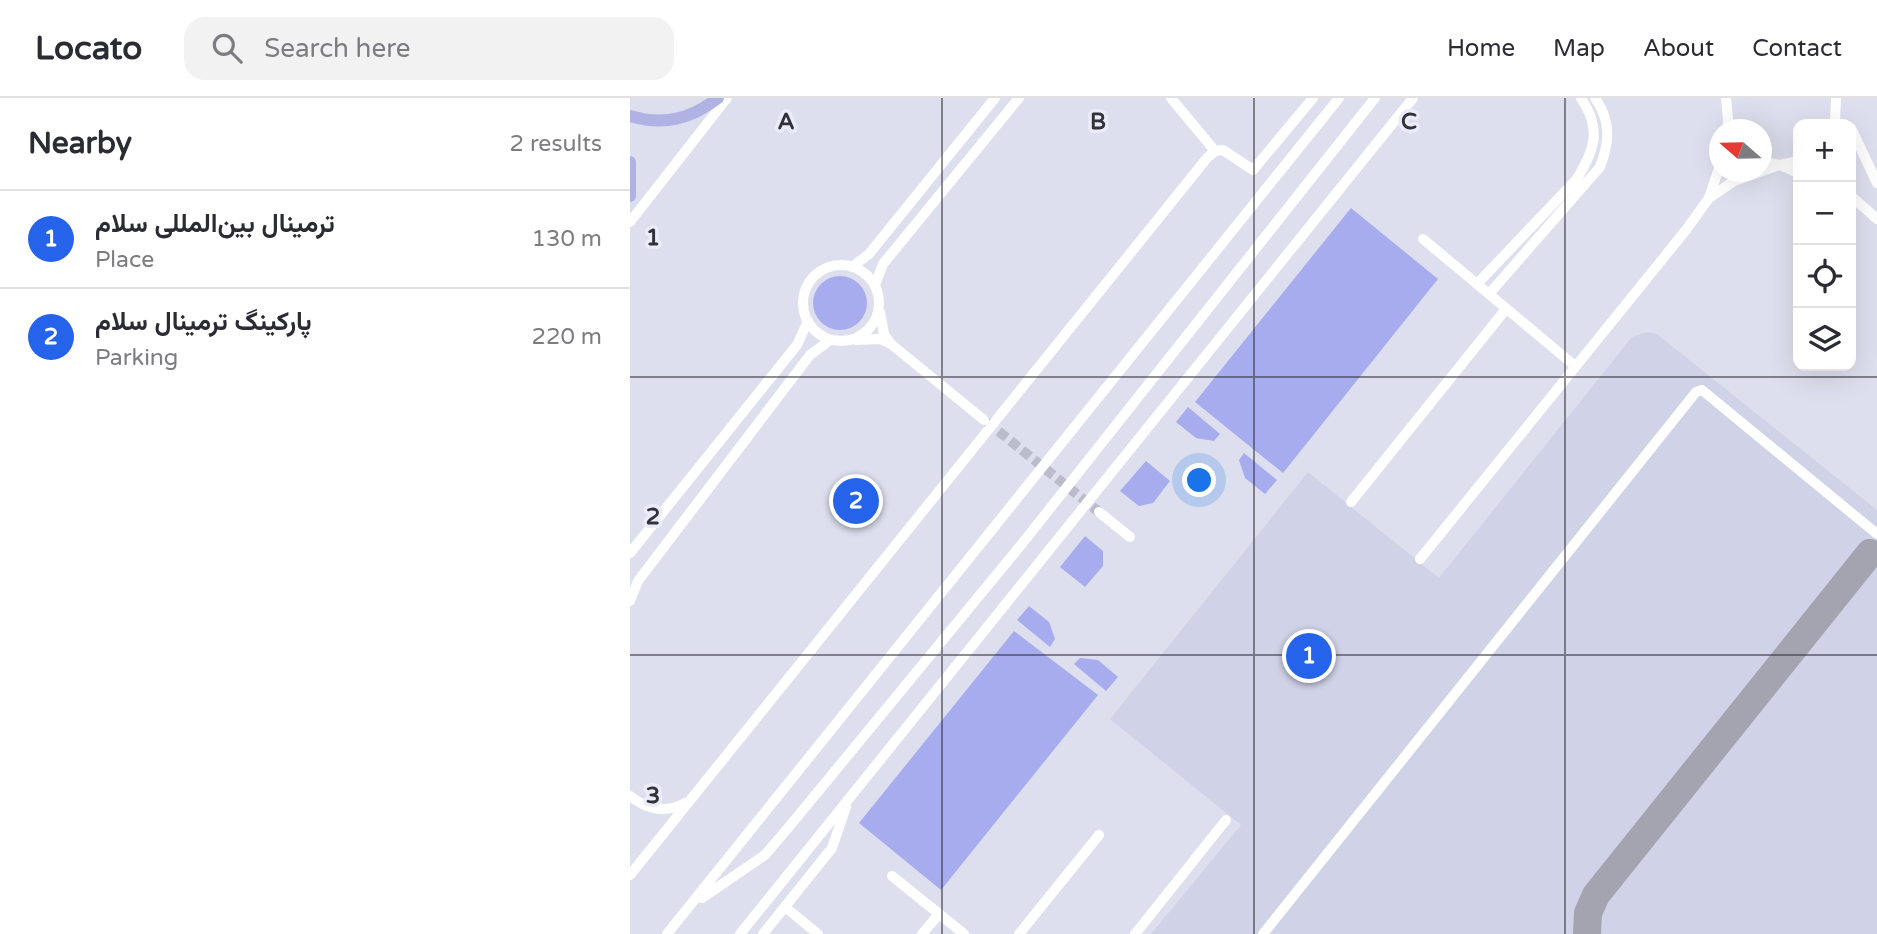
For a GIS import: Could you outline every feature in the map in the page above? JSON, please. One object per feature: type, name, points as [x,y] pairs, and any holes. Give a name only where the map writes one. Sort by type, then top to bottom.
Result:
[{"type":"main road","points":[[630,116],[648,121],[672,121],[699,113],[718,98]]},
{"type":"main road","points":[[630,162],[630,196]]},
{"type":"street","points":[[630,222],[727,98]]},
{"type":"street","points":[[852,267],[869,254],[995,98]]},
{"type":"street","points":[[875,285],[883,264],[1019,98]]},
{"type":"street","points":[[1171,98],[1215,151]]},
{"type":"street","points":[[667,934],[1339,98]]},
{"type":"street","points":[[684,914],[716,887],[765,855],[793,822],[1021,545],[1375,98]]},
{"type":"street","points":[[740,934],[1413,98]]},
{"type":"street","points":[[1477,284],[1576,180],[1588,161],[1596,142],[1595,127],[1581,98]]},
{"type":"street","points":[[1489,294],[1600,167],[1608,145],[1608,124],[1595,98]]},
{"type":"street","points":[[1718,98],[1726,119]]},
{"type":"street","points":[[1725,116],[1726,98]]},
{"type":"street","points":[[630,875],[1215,151],[1223,150],[1232,154],[1253,170],[1311,100],[1325,116]]},
{"type":"street","points":[[1835,119],[1837,101]]},
{"type":"street","points":[[1837,101],[1846,119]]},
{"type":"street","points":[[1856,139],[1877,184]]},
{"type":"street","points":[[1772,167],[1793,162]]},
{"type":"street","points":[[1772,163],[1793,170]]},
{"type":"street","points":[[1420,559],[1686,230],[1709,198],[1714,182]]},
{"type":"street","points":[[1709,198],[1733,182]]},
{"type":"street","points":[[1856,200],[1877,219]]},
{"type":"street","points":[[1423,239],[1575,366]]},
{"type":"street","points":[[891,344],[884,334],[875,285],[869,277],[852,267],[827,268],[808,284],[804,309],[808,321],[821,336],[830,340],[880,339],[891,344],[984,420]]},
{"type":"street","points":[[852,340],[871,327],[879,307]]},
{"type":"street","points":[[1351,502],[1506,309]]},
{"type":"street","points":[[630,553],[797,345],[808,321]]},
{"type":"street","points":[[630,601],[638,581],[703,494],[810,355],[830,340]]},
{"type":"street","points":[[1263,934],[1696,392],[1702,390],[1877,534]]},
{"type":"street","points":[[1099,512],[1130,537]]},
{"type":"street","points":[[630,796],[643,806],[665,810],[677,808],[691,799]]},
{"type":"street","points":[[763,934],[832,848],[847,801]]},
{"type":"street","points":[[1135,934],[1226,821]]},
{"type":"street","points":[[1019,934],[1099,835]]},
{"type":"street","points":[[892,876],[964,934]]},
{"type":"street","points":[[785,907],[818,934]]},
{"type":"street","points":[[922,934],[939,914]]},
{"type":"shaded area","points":[[1351,208],[1438,279],[1283,473],[1195,402]]},
{"type":"shaded area","points":[[840,276],[859,284],[867,303],[859,322],[840,330],[821,322],[813,303],[821,284]]},
{"type":"shaded area","points":[[1647,332],[1657,334],[1877,510],[1877,934],[1151,934],[1241,825],[1110,719],[1308,472],[1439,578],[1632,337]]},
{"type":"shaded area","points":[[1188,407],[1220,434],[1214,441],[1196,438],[1176,422]]},
{"type":"shaded area","points":[[1244,453],[1277,480],[1265,494],[1245,478],[1239,460]]},
{"type":"shaded area","points":[[1146,461],[1170,481],[1153,503],[1139,506],[1120,491]]},
{"type":"shaded area","points":[[1085,536],[1103,551],[1103,566],[1085,587],[1060,567]]},
{"type":"shaded area","points":[[1029,606],[1049,622],[1055,639],[1050,647],[1017,620]]},
{"type":"shaded area","points":[[1014,631],[1098,695],[941,890],[859,823]]},
{"type":"shaded area","points":[[1080,658],[1098,660],[1118,677],[1106,691],[1074,664]]},
{"type":"taxiway","points":[[1587,934],[1588,913],[1596,895],[1870,553]]},
{"type":"tunnel","points":[[987,422],[1099,512]]},
{"type":"place","name":"پارکینگ ترمینال سلام","points":[[856,501]]},
{"type":"place","name":"ترمینال بین‌المللی سلام","points":[[1309,656]]}]
